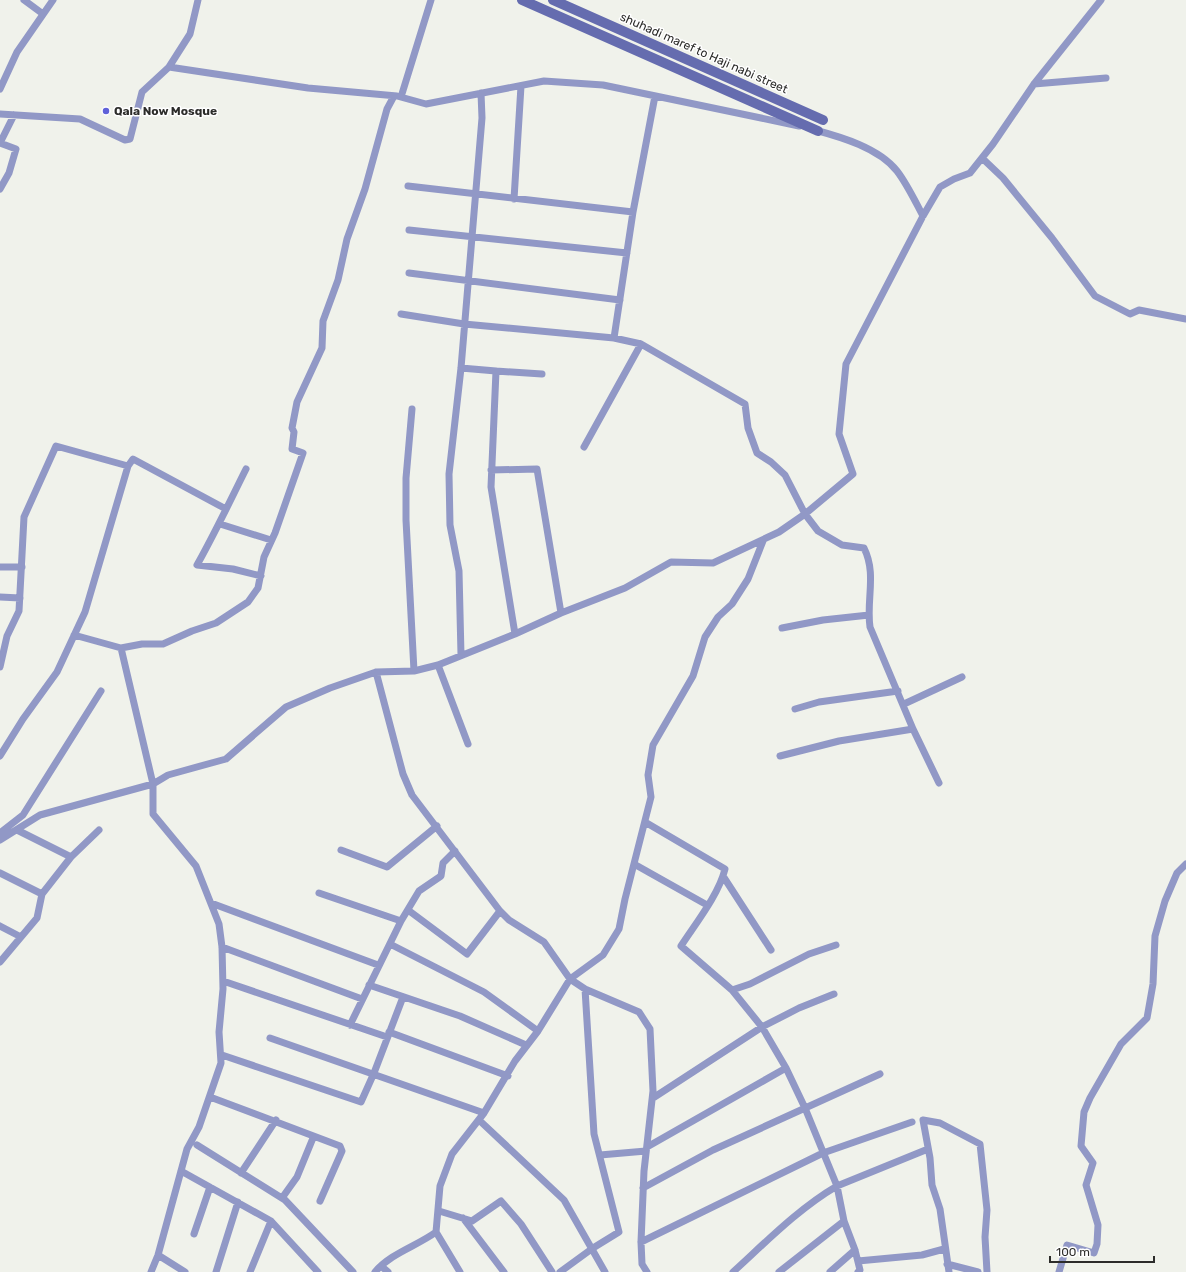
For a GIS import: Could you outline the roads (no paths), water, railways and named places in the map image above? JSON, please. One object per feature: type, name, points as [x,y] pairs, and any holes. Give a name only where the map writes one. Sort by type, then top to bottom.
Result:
[{"type":"main road","points":[[522,0],[818,131]]},
{"type":"main road","name":"shuhadi maref to Haji nabi street","points":[[553,0],[823,120]]},
{"type":"street","points":[[24,0],[43,14]]},
{"type":"street","points":[[0,89],[17,52],[53,0]]},
{"type":"street","points":[[0,114],[80,119],[126,140],[130,139],[142,92],[169,67],[190,34],[198,0]]},
{"type":"street","points":[[74,635],[121,648],[142,644],[163,644],[192,631],[216,623],[248,602],[258,588],[264,557],[275,533],[303,454],[292,449],[294,432],[292,428],[297,402],[322,348],[323,321],[338,280],[347,239],[365,189],[387,109],[398,97],[431,0]]},
{"type":"street","points":[[0,840],[40,815],[153,784],[168,775],[226,759],[286,708],[330,688],[376,672],[414,671],[438,665],[624,588],[671,562],[712,563],[763,541],[805,514],[853,474],[839,434],[846,364],[923,216],[940,187],[954,178],[970,173],[1034,84],[1101,0]]},
{"type":"street","points":[[169,67],[308,88],[398,97],[426,104],[544,81],[595,85],[655,96],[838,136],[884,158],[897,171],[923,216]]},
{"type":"street","points":[[1034,84],[1106,78]]},
{"type":"street","points":[[514,199],[521,86]]},
{"type":"street","points":[[461,655],[459,571],[450,525],[449,474],[461,368],[474,195],[482,118],[481,93]]},
{"type":"street","points":[[614,338],[633,212],[655,96]]},
{"type":"street","points":[[0,188],[9,173],[16,149],[0,143],[14,115]]},
{"type":"street","points":[[982,158],[1003,178],[1052,238],[1094,296],[1130,314],[1139,310],[1186,319]]},
{"type":"street","points":[[408,186],[474,195],[633,212]]},
{"type":"street","points":[[409,230],[627,253]]},
{"type":"street","points":[[409,273],[620,300]]},
{"type":"street","points":[[401,314],[464,324],[614,338],[641,344],[745,404],[748,428],[757,453],[771,462],[785,476],[805,514],[818,531],[842,545],[864,548],[870,560],[870,627],[913,728],[939,783]]},
{"type":"street","points":[[584,447],[641,344]]},
{"type":"street","points":[[461,368],[542,374]]},
{"type":"street","points":[[496,371],[491,487],[515,634]]},
{"type":"street","points":[[412,409],[406,478],[406,520],[414,671]]},
{"type":"street","points":[[0,667],[3,636],[19,611],[24,517],[56,446],[128,466]]},
{"type":"street","points":[[0,756],[23,719],[57,672],[85,612],[128,466],[133,458],[226,509]]},
{"type":"street","points":[[246,469],[220,524],[197,565],[233,569],[261,576]]},
{"type":"street","points":[[491,470],[537,469],[561,613]]},
{"type":"street","points":[[220,524],[271,540]]},
{"type":"street","points":[[460,1272],[436,1232],[440,1186],[447,1166],[452,1154],[484,1113],[526,1045],[538,1031],[570,979],[603,956],[619,930],[651,797],[648,775],[652,745],[694,676],[705,637],[718,617],[732,604],[748,578],[763,541]]},
{"type":"street","points":[[0,567],[22,567]]},
{"type":"street","points":[[0,597],[20,598]]},
{"type":"street","points":[[782,628],[823,620],[869,615]]},
{"type":"street","points":[[121,648],[153,784],[153,814],[196,866],[219,924],[222,947],[223,981],[219,1032],[222,1055],[221,1063],[199,1127],[187,1149],[158,1255],[151,1272]]},
{"type":"street","points":[[438,665],[468,744]]},
{"type":"street","points":[[376,672],[402,774],[412,795],[500,911],[509,920],[544,942],[570,979],[585,990],[639,1012],[650,1029],[653,1098],[646,1149],[641,1242],[642,1264],[647,1272]]},
{"type":"street","points":[[904,704],[962,677]]},
{"type":"street","points":[[0,833],[23,815],[101,691]]},
{"type":"street","points":[[795,709],[819,702],[898,691]]},
{"type":"street","points":[[780,756],[839,741],[913,728]]},
{"type":"street","points":[[23,815],[30,821]]},
{"type":"street","points":[[645,822],[725,869],[708,905],[681,946],[732,990],[762,1027],[786,1068],[805,1108],[837,1186],[844,1221],[858,1260],[860,1270],[858,1272]]},
{"type":"street","points":[[341,850],[387,868],[437,826]]},
{"type":"street","points":[[17,830],[71,857]]},
{"type":"street","points":[[0,962],[37,918],[42,894],[71,857],[100,830]]},
{"type":"street","points":[[350,1025],[378,964],[419,891],[441,876],[443,863],[455,851]]},
{"type":"street","points":[[634,864],[708,905]]},
{"type":"street","points":[[1059,1272],[1067,1245],[1094,1253],[1097,1244],[1098,1225],[1086,1185],[1093,1163],[1081,1146],[1084,1112],[1121,1044],[1147,1018],[1153,984],[1155,936],[1165,901],[1177,873],[1186,864]]},
{"type":"street","points":[[0,873],[42,894]]},
{"type":"street","points":[[723,876],[771,950]]},
{"type":"street","points":[[319,892],[401,921]]},
{"type":"street","points":[[211,903],[378,964]]},
{"type":"street","points":[[408,910],[467,954],[500,911]]},
{"type":"street","points":[[0,926],[21,937]]},
{"type":"street","points":[[390,944],[484,992],[538,1031]]},
{"type":"street","points":[[732,990],[750,984],[809,954],[836,945]]},
{"type":"street","points":[[222,947],[362,999]]},
{"type":"street","points":[[223,981],[350,1025],[388,1035],[508,1076]]},
{"type":"street","points":[[369,985],[460,1016],[526,1045]]},
{"type":"street","points":[[560,1272],[593,1248],[620,1232],[594,1134],[585,990]]},
{"type":"street","points":[[653,1098],[762,1027],[799,1008],[834,994]]},
{"type":"street","points":[[222,1055],[359,1102],[362,1100],[374,1073],[403,997]]},
{"type":"street","points":[[270,1038],[374,1073],[484,1113]]},
{"type":"street","points":[[600,1155],[646,1149],[786,1068]]},
{"type":"street","points":[[643,1188],[713,1150],[880,1074]]},
{"type":"street","points":[[210,1097],[276,1120],[340,1146],[342,1152],[320,1201]]},
{"type":"street","points":[[241,1173],[276,1120]]},
{"type":"street","points":[[479,1120],[564,1200],[593,1248],[605,1272]]},
{"type":"street","points":[[949,1272],[944,1249],[940,1209],[932,1185],[923,1120],[940,1123],[962,1136],[980,1144],[987,1210],[985,1237],[987,1272]]},
{"type":"street","points":[[641,1242],[823,1153],[912,1122]]},
{"type":"street","points":[[282,1198],[297,1177],[312,1138]]},
{"type":"street","points":[[196,1145],[282,1198],[353,1272]]},
{"type":"street","points":[[733,1272],[808,1205],[837,1186],[928,1149]]},
{"type":"street","points":[[181,1171],[271,1222],[318,1272]]},
{"type":"street","points":[[194,1234],[210,1187]]},
{"type":"street","points":[[439,1211],[472,1220],[478,1218],[500,1201],[521,1224],[552,1272]]},
{"type":"street","points":[[216,1272],[238,1202]]},
{"type":"street","points":[[462,1218],[504,1272]]},
{"type":"street","points":[[779,1272],[844,1221]]},
{"type":"street","points":[[250,1272],[271,1222]]},
{"type":"street","points":[[375,1272],[395,1256],[422,1242],[436,1232]]},
{"type":"street","points":[[858,1260],[922,1255],[944,1249]]},
{"type":"street","points":[[830,1272],[855,1250]]},
{"type":"street","points":[[158,1255],[185,1272]]},
{"type":"street","points":[[947,1264],[978,1272]]},
{"type":"street","points":[[381,1266],[388,1272]]},
{"type":"place","name":"Qala Now Mosque","points":[[106,111]]}]
